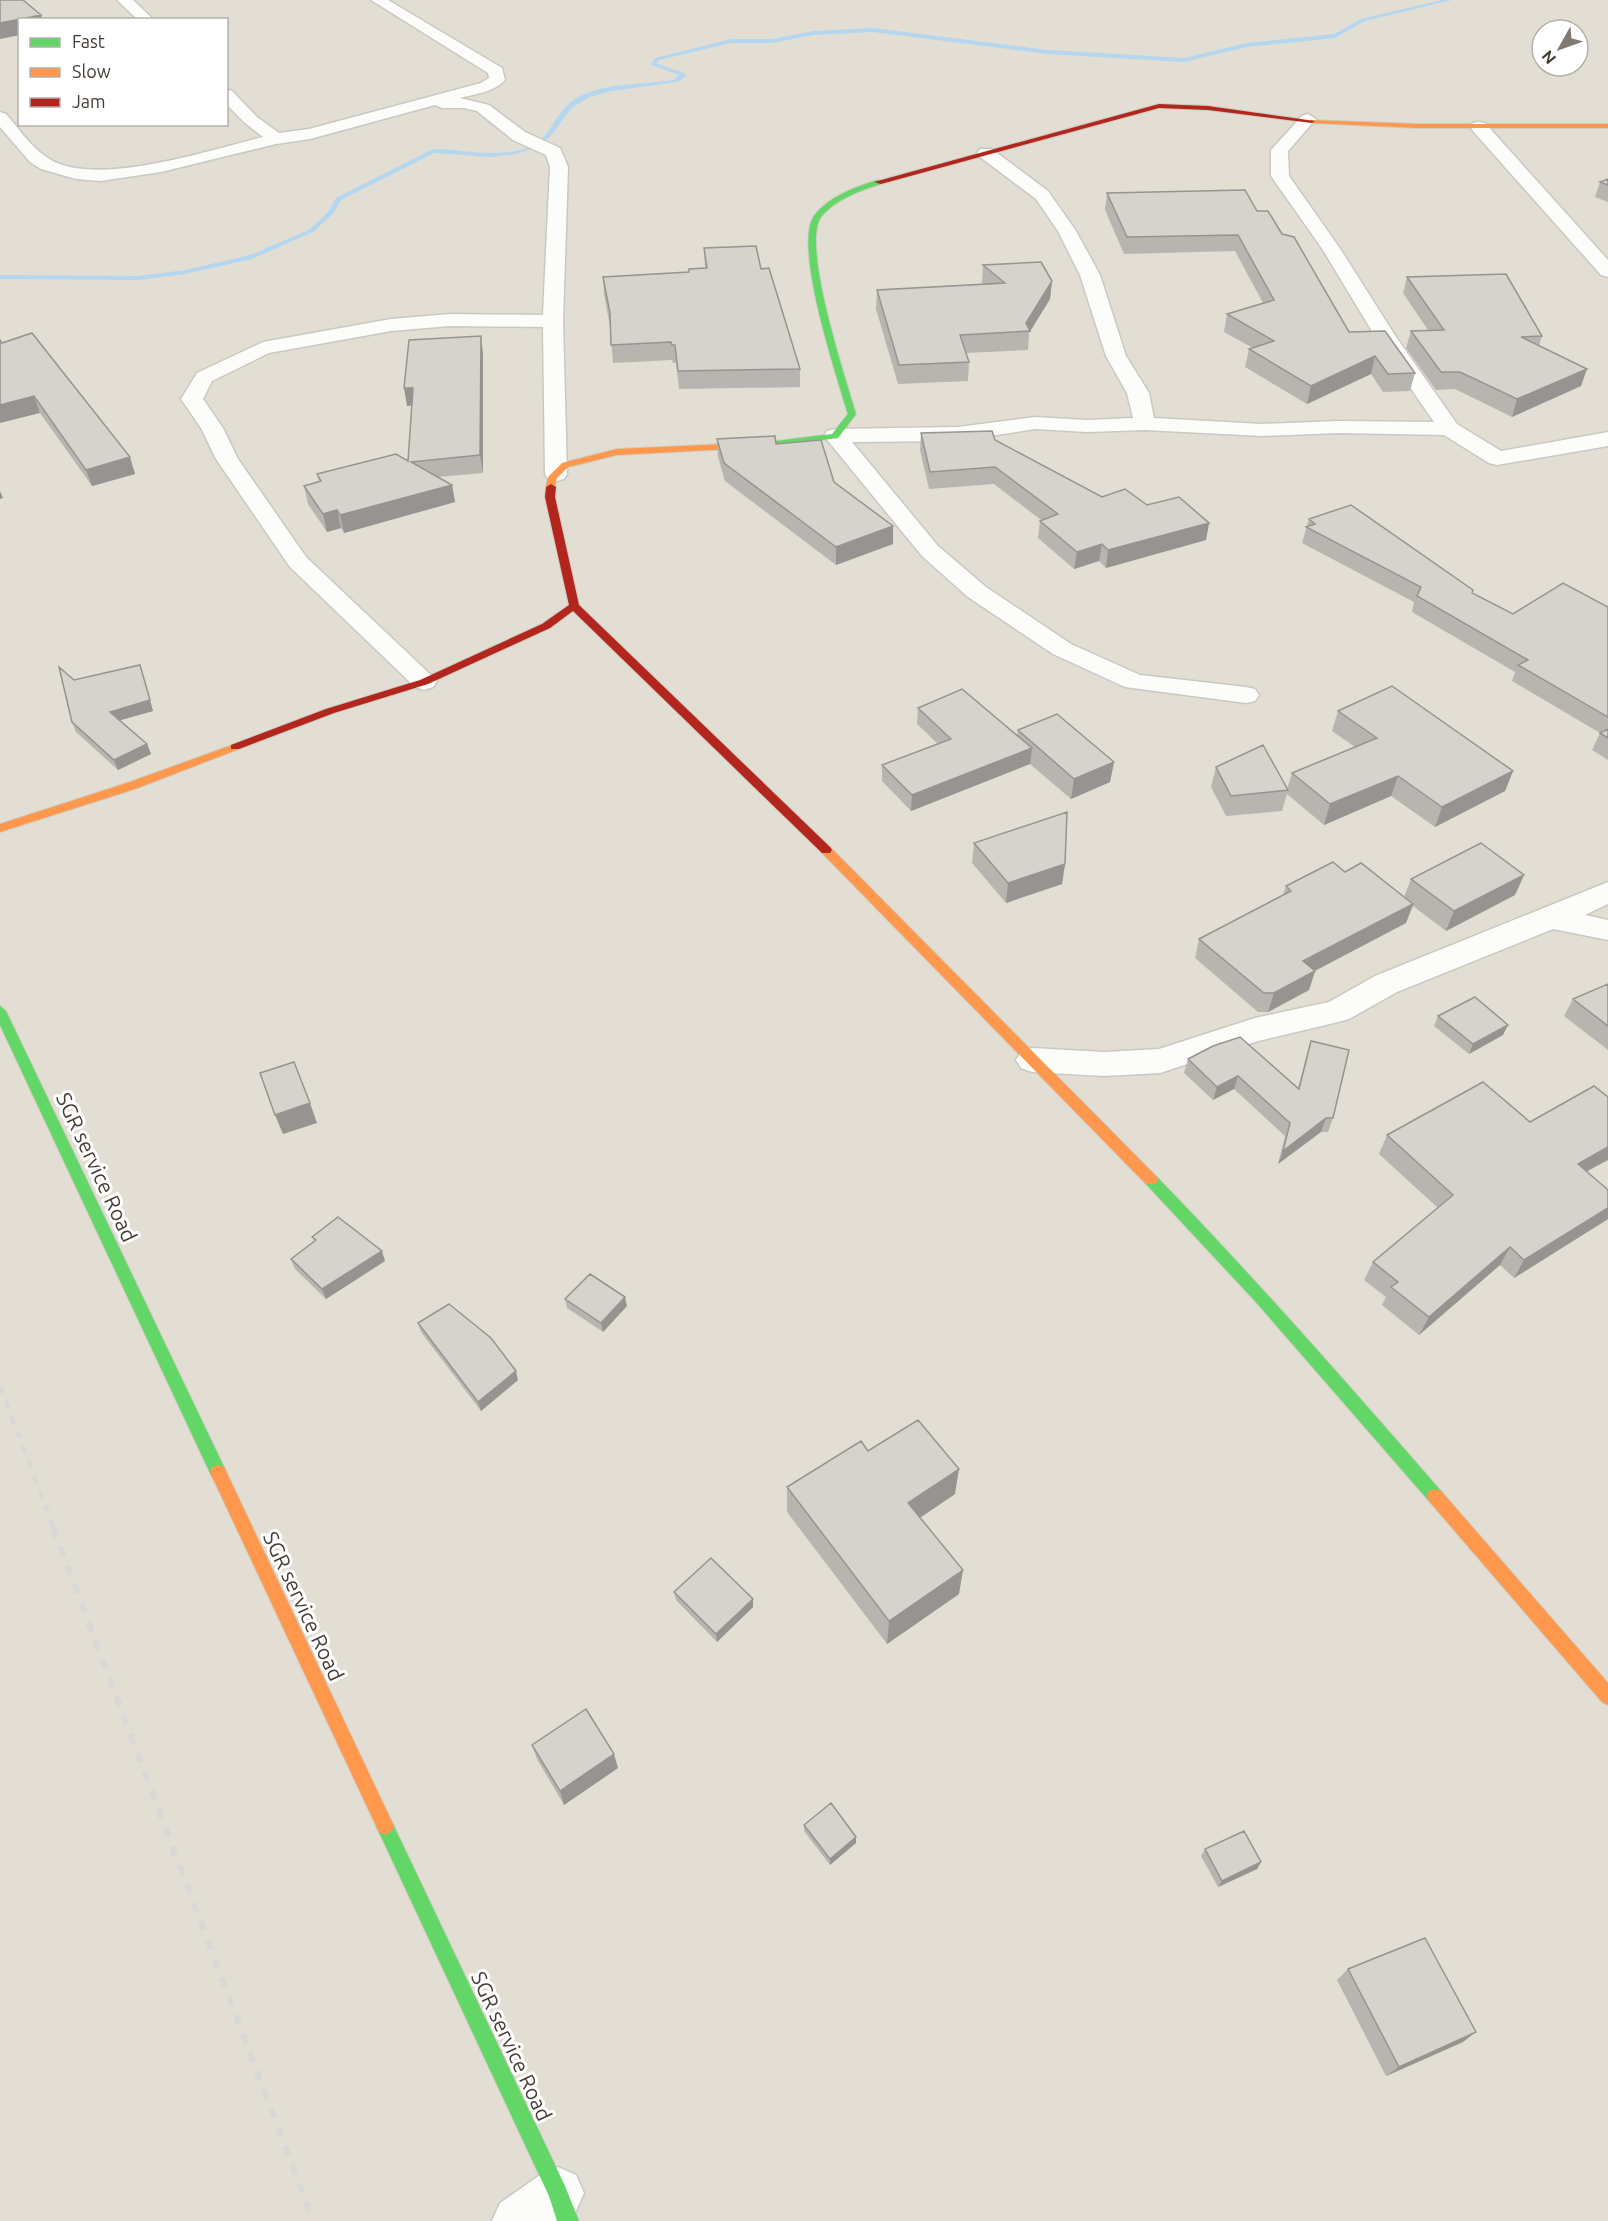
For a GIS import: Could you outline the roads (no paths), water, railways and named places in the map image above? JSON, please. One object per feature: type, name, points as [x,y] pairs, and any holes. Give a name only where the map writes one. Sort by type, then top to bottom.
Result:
[{"type":"street","points":[[124,0],[145,18]]},
{"type":"street","points":[[0,117],[36,158],[47,165],[76,174],[100,176],[162,167],[276,139],[310,134],[487,86],[497,80],[496,71],[378,0]]},
{"type":"street","points":[[228,96],[251,120],[276,139]]},
{"type":"street","points":[[427,102],[465,104],[483,108],[498,122],[554,152],[559,167],[553,321],[556,474]]},
{"type":"street","points":[[835,436],[852,414],[811,241],[814,222],[830,206],[867,185],[1159,106],[1197,106],[1352,124],[1479,127],[1608,126]]},
{"type":"street","points":[[1308,118],[1279,150],[1280,176],[1332,250],[1386,338],[1449,429],[1497,458],[1608,439]]},
{"type":"street","points":[[1479,127],[1608,271]]},
{"type":"street","points":[[986,153],[1042,195],[1067,231],[1090,275],[1116,356],[1138,393],[1145,424]]},
{"type":"street","points":[[424,682],[298,562],[227,459],[212,428],[192,399],[204,377],[228,363],[274,346],[392,325],[450,320],[553,321]]},
{"type":"street","points":[[1449,429],[1338,427],[1262,430],[1145,424],[1087,426],[1035,423],[958,434],[835,436],[770,445],[617,452],[565,465],[553,477],[550,497],[574,606],[922,943],[1201,1232],[1322,1364],[1608,1695]]},
{"type":"street","points":[[835,436],[930,551],[977,592],[1062,649],[1134,682],[1246,695]]},
{"type":"street","points":[[0,828],[131,786],[330,711],[424,682],[546,626],[574,606]]},
{"type":"street","points":[[1032,1059],[1104,1064],[1160,1061],[1255,1030],[1338,1011],[1386,984],[1551,918],[1608,892]]},
{"type":"street","points":[[1551,918],[1608,930]]},
{"type":"street","name":"SGR service Road","points":[[0,1011],[563,2207]]},
{"type":"street","points":[[518,2221],[563,2207]]},
{"type":"waterway","points":[[0,277],[139,278],[185,272],[252,257],[311,231],[331,213],[338,199],[433,151],[446,150],[490,155],[516,152],[533,147],[546,138],[564,112],[576,101],[611,89],[675,81],[684,75],[653,64],[657,59],[731,41],[773,41],[813,33],[873,30],[1048,52],[1184,60],[1247,45],[1335,36],[1363,20],[1449,0]]},
{"type":"railway","points":[[0,1386],[54,1529]]},
{"type":"railway","points":[[53,1528],[313,2221]]}]
